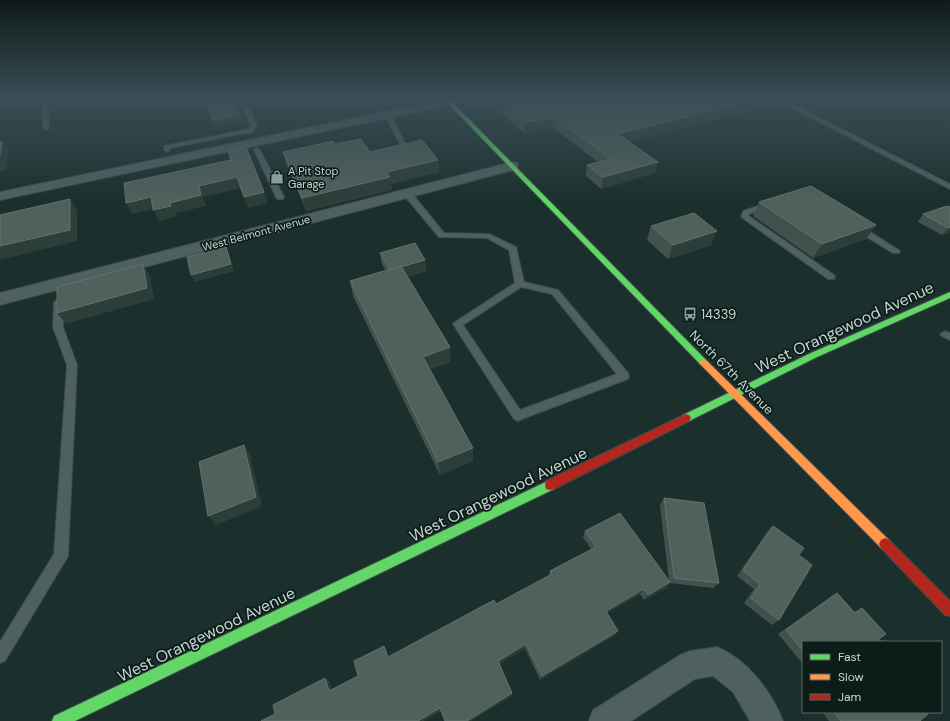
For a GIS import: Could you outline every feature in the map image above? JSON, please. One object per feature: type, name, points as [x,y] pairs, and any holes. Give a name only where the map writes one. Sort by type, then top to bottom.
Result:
[{"type":"main road","name":"North 67th Avenue","points":[[479,133],[735,394],[950,610]]},
{"type":"main road","name":"West Orangewood Avenue","points":[[59,721],[622,451],[735,394],[868,330],[950,295]]},
{"type":"street","points":[[0,196],[300,133]]},
{"type":"street","name":"West Belmont Avenue","points":[[0,299],[512,166]]},
{"type":"street","points":[[604,721],[690,665],[717,661],[743,682],[768,721]]},
{"type":"lane","points":[[167,150],[166,147],[241,133]]},
{"type":"lane","points":[[398,133],[406,148],[416,148]]},
{"type":"lane","points":[[842,133],[950,187]]},
{"type":"lane","points":[[257,150],[280,197]]},
{"type":"lane","points":[[407,193],[442,235],[489,236],[513,249],[520,284]]},
{"type":"lane","points":[[773,204],[746,213],[745,217],[831,277]]},
{"type":"lane","points":[[849,222],[896,251]]},
{"type":"lane","points":[[0,656],[61,556],[72,365],[58,327],[61,283]]},
{"type":"lane","points":[[520,284],[556,292],[624,376],[518,416],[458,324],[520,284]]},
{"type":"building","points":[[575,133],[623,133],[618,134],[658,162],[603,177],[587,165],[611,159]]},
{"type":"building","points":[[361,139],[370,152],[422,140],[438,160],[386,172],[390,177],[302,198],[283,152],[333,141],[335,144]]},
{"type":"building","points":[[2,141],[0,155],[0,142]]},
{"type":"building","points":[[246,147],[264,192],[244,197],[237,177],[199,186],[201,195],[170,203],[171,206],[153,210],[151,197],[126,203],[124,183],[231,160],[228,151]]},
{"type":"building","points":[[811,186],[876,225],[822,244],[759,202]]},
{"type":"building","points":[[70,199],[70,230],[0,246],[0,215]]},
{"type":"building","points":[[947,206],[950,207],[950,227],[948,228],[923,214]]},
{"type":"building","points":[[694,213],[717,231],[673,245],[651,226]]},
{"type":"building","points":[[415,243],[425,260],[390,270],[380,253]]},
{"type":"building","points":[[226,247],[231,264],[191,275],[187,257]]},
{"type":"building","points":[[143,264],[147,288],[57,313],[57,287]]},
{"type":"building","points":[[401,266],[450,347],[423,357],[473,448],[438,462],[350,281]]},
{"type":"building","points":[[244,445],[256,497],[208,516],[199,462]]},
{"type":"building","points":[[664,498],[704,503],[719,583],[674,578]]},
{"type":"building","points":[[620,513],[670,582],[648,595],[644,589],[606,611],[618,631],[542,676],[526,644],[498,661],[512,693],[467,721],[445,721],[440,708],[418,721],[261,721],[275,714],[273,705],[325,678],[329,691],[358,676],[354,661],[384,646],[388,657],[494,600],[496,604],[552,574],[550,571],[596,547],[585,531]]},
{"type":"building","points":[[773,526],[804,548],[799,555],[812,565],[779,620],[751,598],[760,584],[743,570]]},
{"type":"building","points":[[837,593],[855,613],[862,608],[886,634],[879,639],[881,641],[802,641],[802,650],[786,630]]},
{"type":"building","points":[[835,713],[929,713],[920,721],[841,721]]},
{"type":"traffic: fast","points":[[479,133],[704,363]]},
{"type":"traffic: fast","points":[[686,418],[814,355],[950,295]]},
{"type":"traffic: fast","points":[[59,721],[550,485]]},
{"type":"traffic: slow","points":[[704,363],[885,544]]},
{"type":"traffic: jam","points":[[550,485],[686,418]]},
{"type":"traffic: jam","points":[[885,544],[950,610]]},
{"type":"place","name":"A Pit Stop Garage","points":[[277,177]]},
{"type":"place","name":"14339","points":[[690,314]]}]
